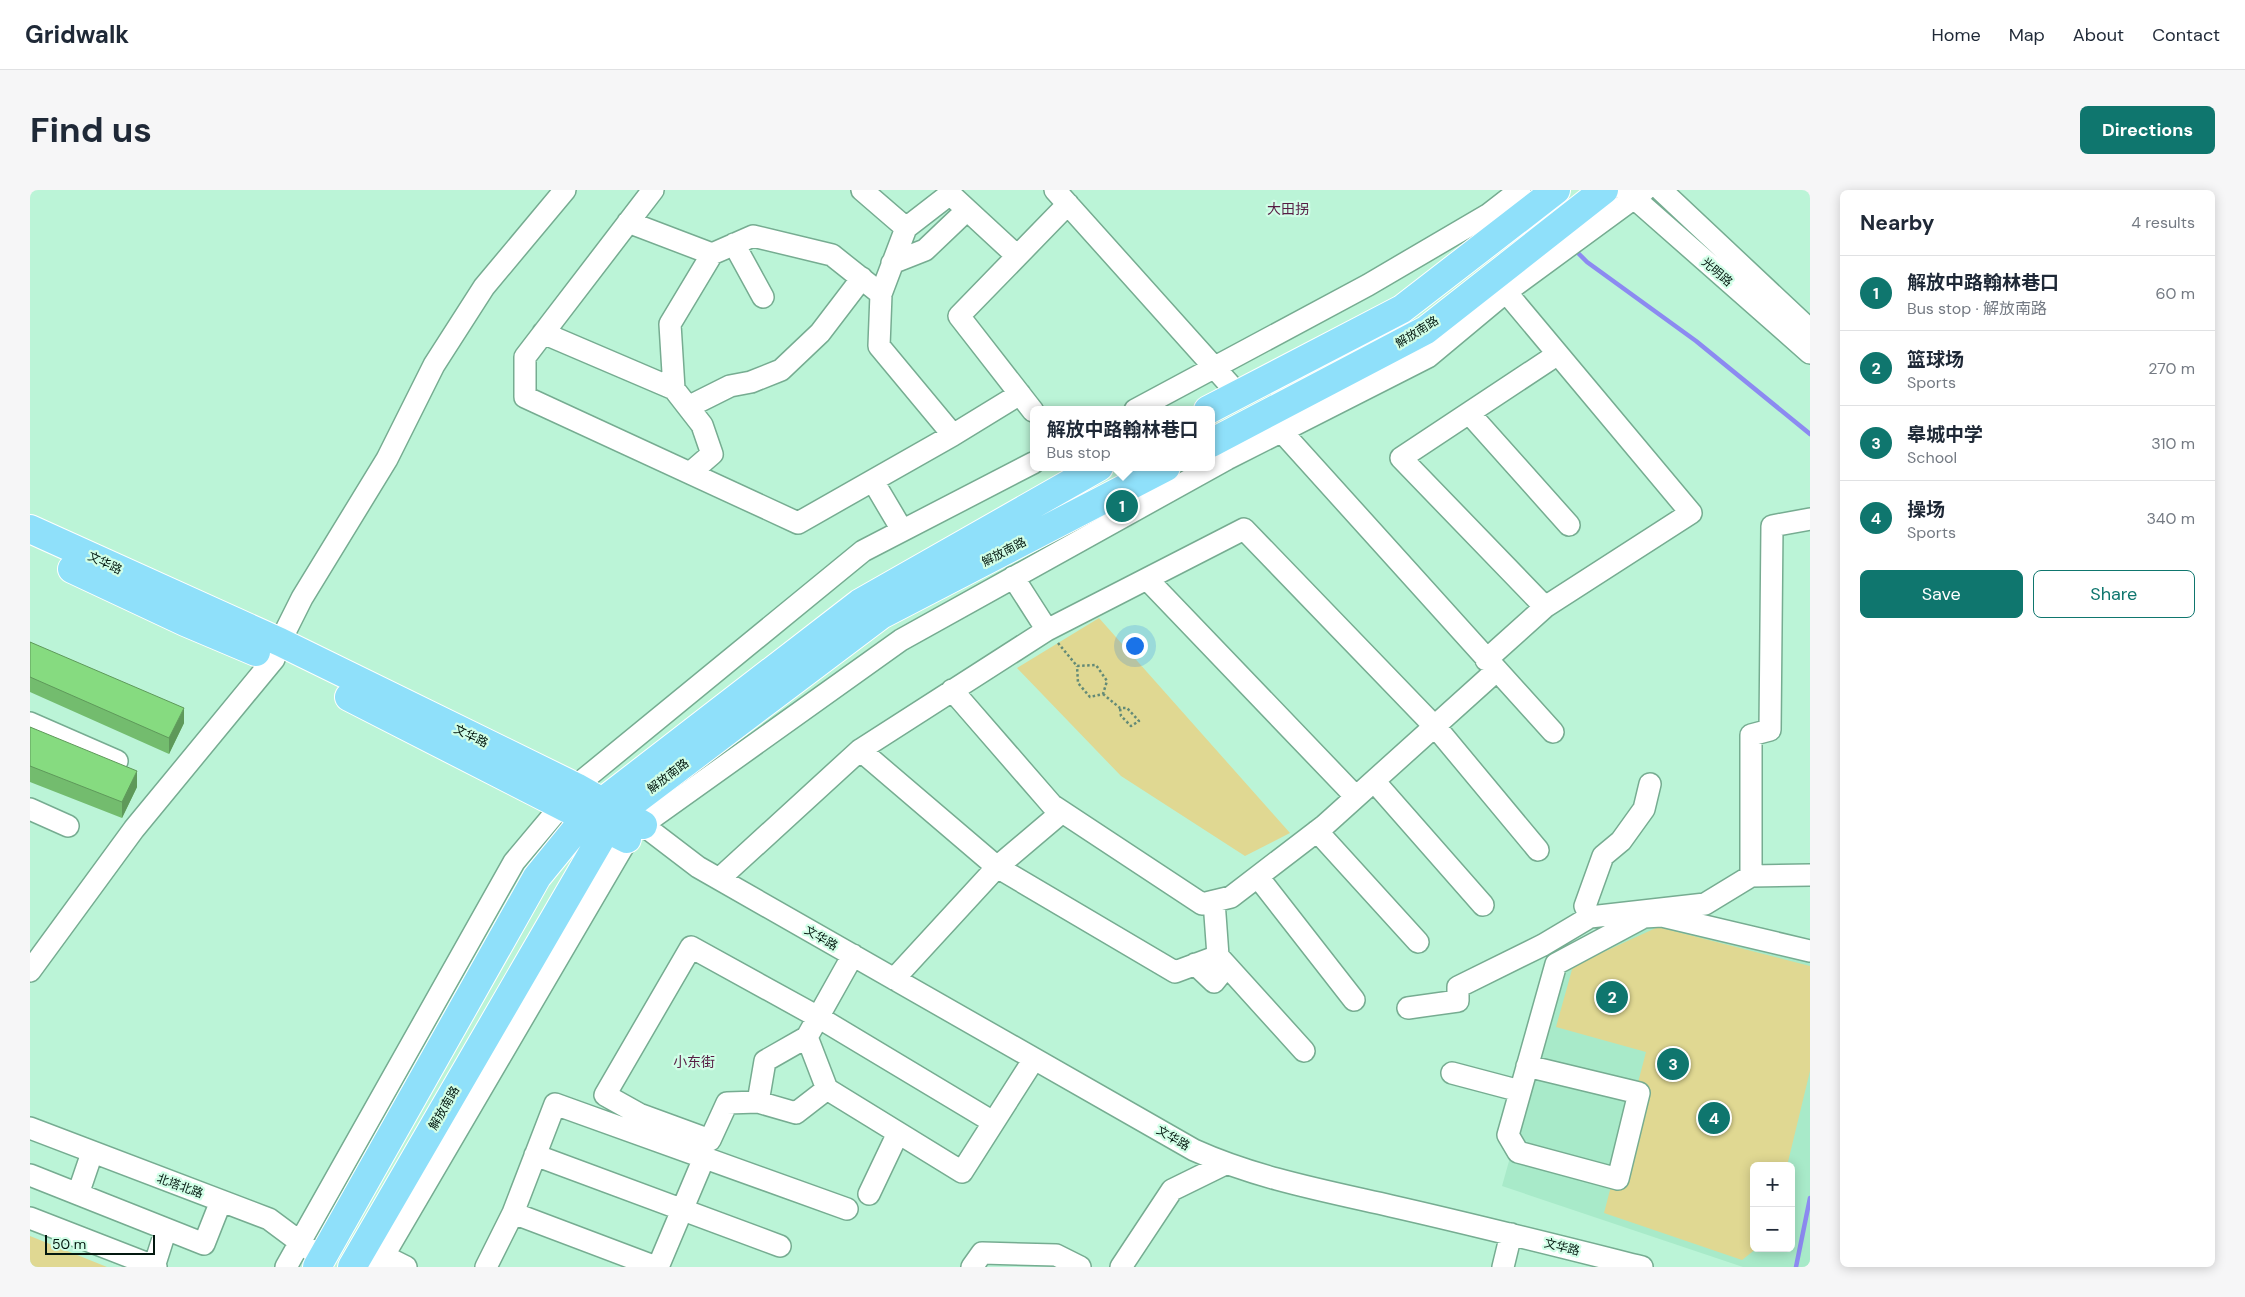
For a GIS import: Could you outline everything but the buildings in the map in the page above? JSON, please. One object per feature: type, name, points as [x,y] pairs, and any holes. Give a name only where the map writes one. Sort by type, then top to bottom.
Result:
[{"type":"main road","points":[[1215,407],[1402,309],[1556,190]]},
{"type":"main road","name":"解放南路","points":[[1215,442],[1274,423],[1426,330],[1604,190]]},
{"type":"main road","name":"解放南路","points":[[352,1267],[614,820],[860,603],[1092,471]]},
{"type":"main road","name":"解放南路","points":[[320,1263],[537,877],[881,615],[1158,471]]},
{"type":"main road","name":"文华路","points":[[30,529],[614,820]]},
{"type":"main road","name":"文华路","points":[[30,549],[186,622],[277,651]]},
{"type":"street","points":[[30,970],[134,830],[277,651],[302,598],[387,459],[439,357],[484,287],[565,190]]},
{"type":"street","points":[[653,190],[524,357],[525,397],[798,523],[953,435],[1020,394]]},
{"type":"street","points":[[862,190],[906,228]]},
{"type":"street","points":[[1143,406],[1368,285],[1489,214],[1520,190]]},
{"type":"street","name":"光明路","points":[[1661,190],[1810,330]]},
{"type":"street","points":[[953,435],[878,346],[881,294],[892,262],[906,228],[948,192],[1017,256]]},
{"type":"street","points":[[1215,466],[1227,459],[1274,423],[1428,357],[1506,292],[1635,193]]},
{"type":"street","name":"光明路","points":[[1635,193],[1810,353]]},
{"type":"street","points":[[1030,407],[959,316],[1017,256],[1061,197],[1239,395]]},
{"type":"street","points":[[892,262],[925,250],[967,210]]},
{"type":"street","points":[[628,222],[712,254]]},
{"type":"street","points":[[674,388],[670,324],[712,254],[734,244],[752,236],[832,255],[881,294]]},
{"type":"street","points":[[734,244],[763,297]]},
{"type":"street","points":[[688,407],[730,386],[752,382],[780,370],[820,333],[862,278]]},
{"type":"street","points":[[952,690],[1052,805],[1202,904],[1231,897],[1317,831],[1435,726],[1545,606],[1691,513],[1506,292]]},
{"type":"street","points":[[543,333],[674,388],[702,425],[712,454],[690,473]]},
{"type":"street","points":[[1545,606],[1401,458],[1558,354]]},
{"type":"street","points":[[1469,413],[1569,526]]},
{"type":"street","points":[[1274,423],[1553,732]]},
{"type":"street","points":[[286,1267],[514,862],[582,780],[863,551],[1030,465]]},
{"type":"street","points":[[406,1267],[380,1261],[614,820],[901,640],[1205,471]]},
{"type":"street","points":[[873,481],[902,530]]},
{"type":"street","points":[[1750,876],[1751,735],[1770,730],[1772,526],[1810,519]]},
{"type":"street","points":[[719,879],[860,750],[1047,630],[1244,529],[1435,726],[1538,850]]},
{"type":"street","points":[[1013,577],[1047,630]]},
{"type":"street","points":[[1147,579],[1356,797]]},
{"type":"street","points":[[30,724],[116,762]]},
{"type":"street","points":[[860,750],[997,867],[1174,972],[1195,964],[1222,961]]},
{"type":"street","points":[[1374,781],[1483,905]]},
{"type":"street","points":[[1590,917],[1585,906],[1603,856],[1622,841],[1644,809],[1650,784]]},
{"type":"street","points":[[30,809],[68,826]]},
{"type":"street","points":[[894,979],[997,867],[1062,812]]},
{"type":"street","name":"文华路","points":[[614,820],[1194,1150],[1225,1164],[1332,1192],[1512,1234],[1642,1267]]},
{"type":"street","points":[[1317,831],[1418,942]]},
{"type":"street","points":[[1408,1008],[1458,1001],[1458,987],[1543,945],[1590,917],[1705,904],[1750,876],[1810,875]]},
{"type":"street","points":[[1258,876],[1354,1000]]},
{"type":"street","points":[[1214,901],[1222,961],[1304,1051]]},
{"type":"street","points":[[1527,1066],[1639,1094],[1618,1179],[1518,1152],[1508,1134],[1527,1066],[1556,964],[1644,917],[1662,916],[1810,952]]},
{"type":"street","points":[[827,1089],[796,1113],[758,1102],[727,1103],[710,1140],[639,1114],[605,1095],[692,947],[818,1017],[993,1122]]},
{"type":"street","points":[[758,1102],[765,1061],[808,1037],[852,955]]},
{"type":"street","points":[[808,1037],[827,1089],[962,1172],[1034,1059]]},
{"type":"street","points":[[1452,1073],[1520,1091]]},
{"type":"street","points":[[494,1265],[555,1104],[847,1209]]},
{"type":"street","name":"北塔北路","points":[[30,1128],[92,1154],[269,1219],[300,1242],[320,1263]]},
{"type":"street","points":[[869,1194],[898,1132]]},
{"type":"street","points":[[78,1194],[92,1154]]},
{"type":"street","points":[[535,1155],[780,1246]]},
{"type":"street","points":[[513,1213],[657,1267],[704,1158]]},
{"type":"street","points":[[1121,1267],[1172,1190],[1225,1164]]},
{"type":"street","points":[[30,1175],[204,1244],[221,1201]]},
{"type":"street","points":[[30,1218],[155,1267],[166,1229]]},
{"type":"street","points":[[1503,1267],[1512,1234]]},
{"type":"street","points":[[972,1267],[982,1253],[1056,1255],[1080,1267]]},
{"type":"path","points":[[1047,630],[1077,666],[1078,683],[1090,697],[1103,694]]},
{"type":"path","points":[[1077,666],[1096,665],[1107,681],[1103,694]]},
{"type":"path","points":[[1103,694],[1120,708],[1127,708],[1139,720],[1131,726],[1121,716],[1120,708]]},
{"type":"shaded area","points":[[1099,618],[1290,833],[1245,856],[1121,776],[1017,668]]},
{"type":"shaded area","points":[[1659,920],[1810,959],[1810,1267],[1743,1267],[1502,1186],[1565,962]]},
{"type":"shaded area","points":[[1658,927],[1810,966],[1810,1071],[1788,1162],[1750,1162],[1750,1252],[1752,1252],[1742,1260],[1604,1213],[1646,1052],[1556,1027],[1573,966]]},
{"type":"shaded area","points":[[30,1236],[107,1267],[30,1267]]},
{"type":"waterway","points":[[1579,254],[1587,262],[1696,341],[1810,434]]},
{"type":"waterway","points":[[1796,1267],[1810,1198]]},
{"type":"place","name":"解放中路翰林巷口","points":[[1122,506]]},
{"type":"place","name":"篮球场","points":[[1612,997]]},
{"type":"place","name":"皋城中学","points":[[1673,1064]]},
{"type":"place","name":"操场","points":[[1714,1118]]},
{"type":"district","name":"大田拐","points":[[1288,209]]},
{"type":"district","name":"小东街","points":[[694,1062]]}]
